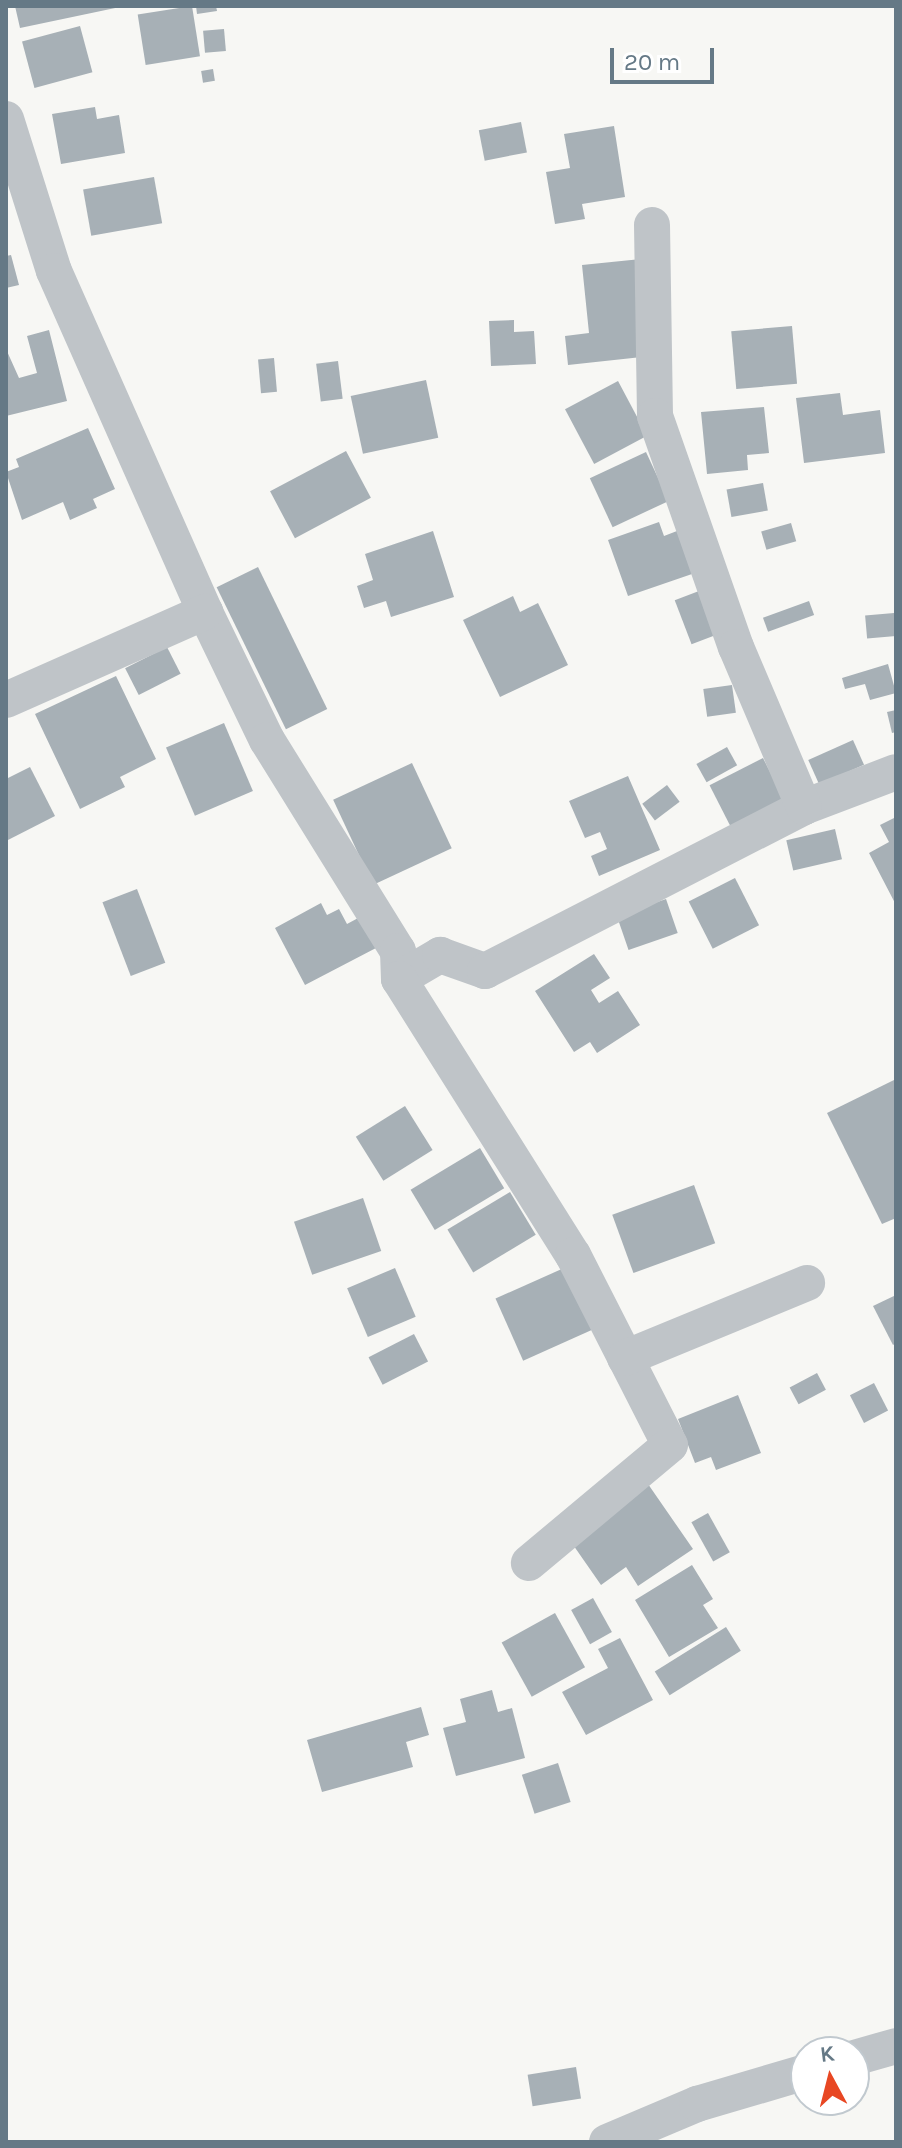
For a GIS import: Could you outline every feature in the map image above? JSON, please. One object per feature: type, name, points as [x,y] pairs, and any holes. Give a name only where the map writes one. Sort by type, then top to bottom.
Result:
[{"type":"street","points":[[6,119],[54,271],[205,612],[267,740],[398,951],[399,979],[573,1255],[670,1445],[529,1563]]},
{"type":"street","points":[[652,225],[655,416],[736,647],[804,807]]},
{"type":"street","points":[[6,700],[205,612]]},
{"type":"street","points":[[399,979],[440,955],[485,971],[804,807],[896,772]]},
{"type":"street","points":[[625,1358],[807,1283]]},
{"type":"street","points":[[870,2053],[896,2046]]},
{"type":"street","points":[[607,2142],[697,2104],[790,2077]]},
{"type":"building","points":[[15,6],[120,6],[120,7],[20,28]]},
{"type":"building","points":[[192,6],[200,56],[146,65],[138,15]]},
{"type":"building","points":[[196,6],[216,6],[217,11],[197,14]]},
{"type":"building","points":[[80,26],[92,72],[34,88],[22,42]]},
{"type":"building","points":[[224,29],[226,51],[205,53],[203,31]]},
{"type":"building","points":[[213,69],[215,81],[203,83],[201,71]]},
{"type":"building","points":[[95,107],[97,119],[119,115],[125,153],[61,164],[52,114]]},
{"type":"building","points":[[521,122],[527,152],[485,161],[479,130]]},
{"type":"building","points":[[614,126],[625,197],[582,204],[585,219],[555,224],[546,172],[570,168],[564,134]]},
{"type":"building","points":[[154,177],[162,223],[91,236],[83,190]]},
{"type":"building","points":[[11,255],[19,285],[6,288],[6,256]]},
{"type":"building","points":[[641,259],[651,356],[568,365],[565,336],[589,333],[582,265]]},
{"type":"building","points":[[514,320],[514,332],[534,331],[536,364],[491,366],[489,321]]},
{"type":"building","points":[[792,326],[797,384],[736,389],[731,331]]},
{"type":"building","points":[[49,330],[67,401],[6,416],[6,349],[19,378],[37,373],[27,336]]},
{"type":"building","points":[[274,358],[277,392],[261,393],[258,359]]},
{"type":"building","points":[[338,361],[343,399],[321,401],[316,364]]},
{"type":"building","points":[[426,380],[438,438],[363,454],[351,396]]},
{"type":"building","points":[[618,381],[647,436],[594,464],[565,409]]},
{"type":"building","points":[[840,393],[843,415],[880,410],[885,453],[804,463],[796,398]]},
{"type":"building","points":[[764,407],[769,453],[747,455],[748,470],[707,474],[701,412]]},
{"type":"building","points":[[88,428],[115,489],[93,499],[97,508],[70,520],[63,502],[22,520],[6,472],[19,467],[16,459]]},
{"type":"building","points":[[346,451],[371,498],[295,538],[270,491]]},
{"type":"building","points":[[646,452],[669,501],[613,527],[590,478]]},
{"type":"building","points":[[763,483],[768,511],[731,517],[727,489]]},
{"type":"building","points":[[659,522],[664,536],[677,531],[692,574],[628,596],[608,540]]},
{"type":"building","points":[[791,523],[796,541],[766,550],[761,532]]},
{"type":"building","points":[[433,531],[454,597],[391,617],[386,601],[364,608],[357,586],[373,580],[365,554]]},
{"type":"building","points":[[258,567],[327,709],[286,729],[217,587]]},
{"type":"building","points":[[699,591],[716,635],[692,644],[675,600]]},
{"type":"building","points":[[513,596],[520,612],[538,603],[568,665],[500,697],[463,620]]},
{"type":"building","points":[[809,601],[814,615],[768,632],[763,618]]},
{"type":"building","points":[[894,613],[896,636],[867,638],[865,616]]},
{"type":"building","points":[[167,647],[181,674],[139,695],[125,668]]},
{"type":"building","points":[[888,664],[896,693],[870,700],[865,684],[845,689],[842,678]]},
{"type":"building","points":[[116,676],[156,759],[120,777],[125,787],[80,809],[35,714]]},
{"type":"building","points":[[732,685],[736,713],[707,717],[703,689]]},
{"type":"building","points":[[896,710],[896,732],[892,733],[887,712]]},
{"type":"building","points":[[224,723],[253,791],[195,816],[166,748]]},
{"type":"building","points":[[853,740],[864,765],[819,785],[808,760]]},
{"type":"building","points":[[727,747],[737,765],[707,782],[696,764]]},
{"type":"building","points":[[763,758],[785,801],[731,828],[710,785]]},
{"type":"building","points":[[412,763],[452,848],[373,885],[333,800]]},
{"type":"building","points":[[30,767],[55,816],[6,841],[6,779]]},
{"type":"building","points":[[628,776],[660,850],[599,876],[591,856],[607,849],[600,832],[585,838],[569,801]]},
{"type":"building","points":[[667,785],[680,802],[655,820],[642,804]]},
{"type":"building","points":[[896,817],[896,905],[869,853],[889,842],[880,825]]},
{"type":"building","points":[[835,829],[842,859],[793,870],[786,840]]},
{"type":"building","points":[[735,878],[759,925],[713,949],[689,902]]},
{"type":"building","points":[[137,889],[165,963],[131,976],[102,902]]},
{"type":"building","points":[[666,899],[678,933],[629,950],[617,916]]},
{"type":"building","points":[[321,903],[327,915],[339,909],[347,924],[360,917],[376,948],[305,985],[275,928]]},
{"type":"building","points":[[594,954],[610,978],[591,990],[599,1003],[618,991],[640,1025],[597,1053],[590,1042],[574,1052],[535,991]]},
{"type":"building","points":[[896,1079],[896,1218],[882,1224],[827,1113]]},
{"type":"building","points":[[405,1106],[433,1150],[383,1181],[356,1137]]},
{"type":"building","points":[[480,1148],[504,1188],[435,1230],[411,1190]]},
{"type":"building","points":[[694,1185],[715,1243],[633,1273],[612,1215]]},
{"type":"building","points":[[510,1192],[536,1235],[473,1272],[447,1230]]},
{"type":"building","points":[[363,1198],[381,1251],[312,1275],[294,1222]]},
{"type":"building","points":[[395,1268],[416,1317],[368,1337],[347,1288]]},
{"type":"building","points":[[564,1268],[592,1330],[523,1361],[495,1299]]},
{"type":"building","points":[[896,1295],[896,1343],[893,1345],[873,1306]]},
{"type":"building","points":[[414,1334],[428,1362],[383,1385],[369,1357]]},
{"type":"building","points":[[817,1373],[826,1390],[799,1404],[790,1388]]},
{"type":"building","points":[[874,1383],[888,1411],[864,1423],[850,1395]]},
{"type":"building","points":[[738,1395],[761,1453],[716,1470],[711,1457],[695,1463],[678,1419]]},
{"type":"building","points":[[648,1484],[693,1549],[638,1586],[626,1567],[601,1585],[569,1539]]},
{"type":"building","points":[[708,1513],[730,1552],[713,1562],[691,1522]]},
{"type":"building","points":[[692,1565],[713,1599],[703,1605],[718,1628],[669,1657],[635,1600]]},
{"type":"building","points":[[593,1598],[612,1632],[590,1644],[571,1610]]},
{"type":"building","points":[[555,1613],[585,1667],[532,1697],[502,1643]]},
{"type":"building","points":[[726,1627],[741,1651],[670,1695],[655,1672]]},
{"type":"building","points":[[620,1638],[653,1700],[586,1735],[562,1692],[608,1668],[598,1649]]},
{"type":"building","points":[[492,1690],[498,1712],[512,1708],[525,1758],[456,1776],[443,1728],[466,1722],[460,1699]]},
{"type":"building","points":[[421,1707],[429,1735],[406,1742],[413,1767],[322,1792],[307,1740]]},
{"type":"building","points":[[558,1763],[571,1802],[535,1814],[522,1775]]},
{"type":"building","points":[[576,2067],[581,2099],[533,2106],[528,2075]]}]
